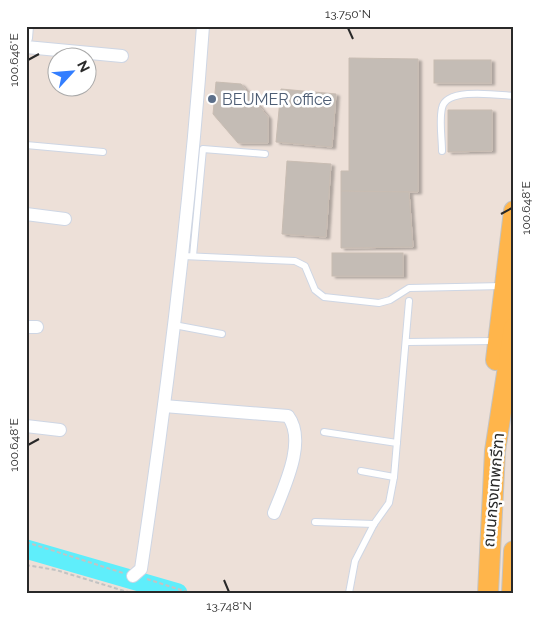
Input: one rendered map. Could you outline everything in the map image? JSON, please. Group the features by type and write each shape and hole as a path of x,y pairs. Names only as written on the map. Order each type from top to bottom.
{"main road":[{"path":"495,451 494,406 498,341 514,211"},
{"name":"ถนนกรุงเทพกรีฑา","path":"488,593 487,565 495,451 514,328"},
{"name":"ถนนกรุงเทพกรีฑา","path":"512,593 513,558"},
{"path":"475,593 479,574 487,565"}],"street":[{"path":"26,38 27,26"},
{"path":"133,576 141,570 174,325 188,256 203,26"},
{"path":"26,47 122,56"},
{"path":"26,214 65,219"},
{"path":"164,406 288,416 296,431 292,466 274,513"},
{"path":"26,426 60,430"}],"lane":[{"path":"442,151 442,107 448,98 461,94 514,96"},
{"path":"26,145 102,152"},
{"path":"265,154 203,149 188,256 294,262 305,266 315,290 324,297 379,303 390,300 410,288 504,286"},
{"path":"349,593 355,561 374,524 389,503 394,476 407,342 409,301"},
{"path":"174,325 222,334"},
{"path":"407,342 498,341"},
{"path":"324,432 397,443"},
{"path":"361,471 394,476"},
{"path":"315,522 374,524"}],"path":[{"path":"26,542 190,593"},
{"path":"26,565 56,570 131,593"}],"building":[{"path":"349,58 418,59 418,192 341,191 341,171 349,171"},
{"path":"434,60 491,60 491,83 434,83"},
{"path":"216,82 241,84 268,117 268,143 238,143 213,114"},
{"path":"281,89 336,94 332,147 276,142"},
{"path":"448,110 492,110 492,151 448,152"},
{"path":"287,161 331,164 326,237 282,234"},
{"path":"341,191 409,192 413,247 341,248"},
{"path":"332,253 403,253 403,276 332,276"}],"waterway":[{"path":"26,549 178,593"}],"place":[{"name":"BEUMER office","path":"212,99"}]}
